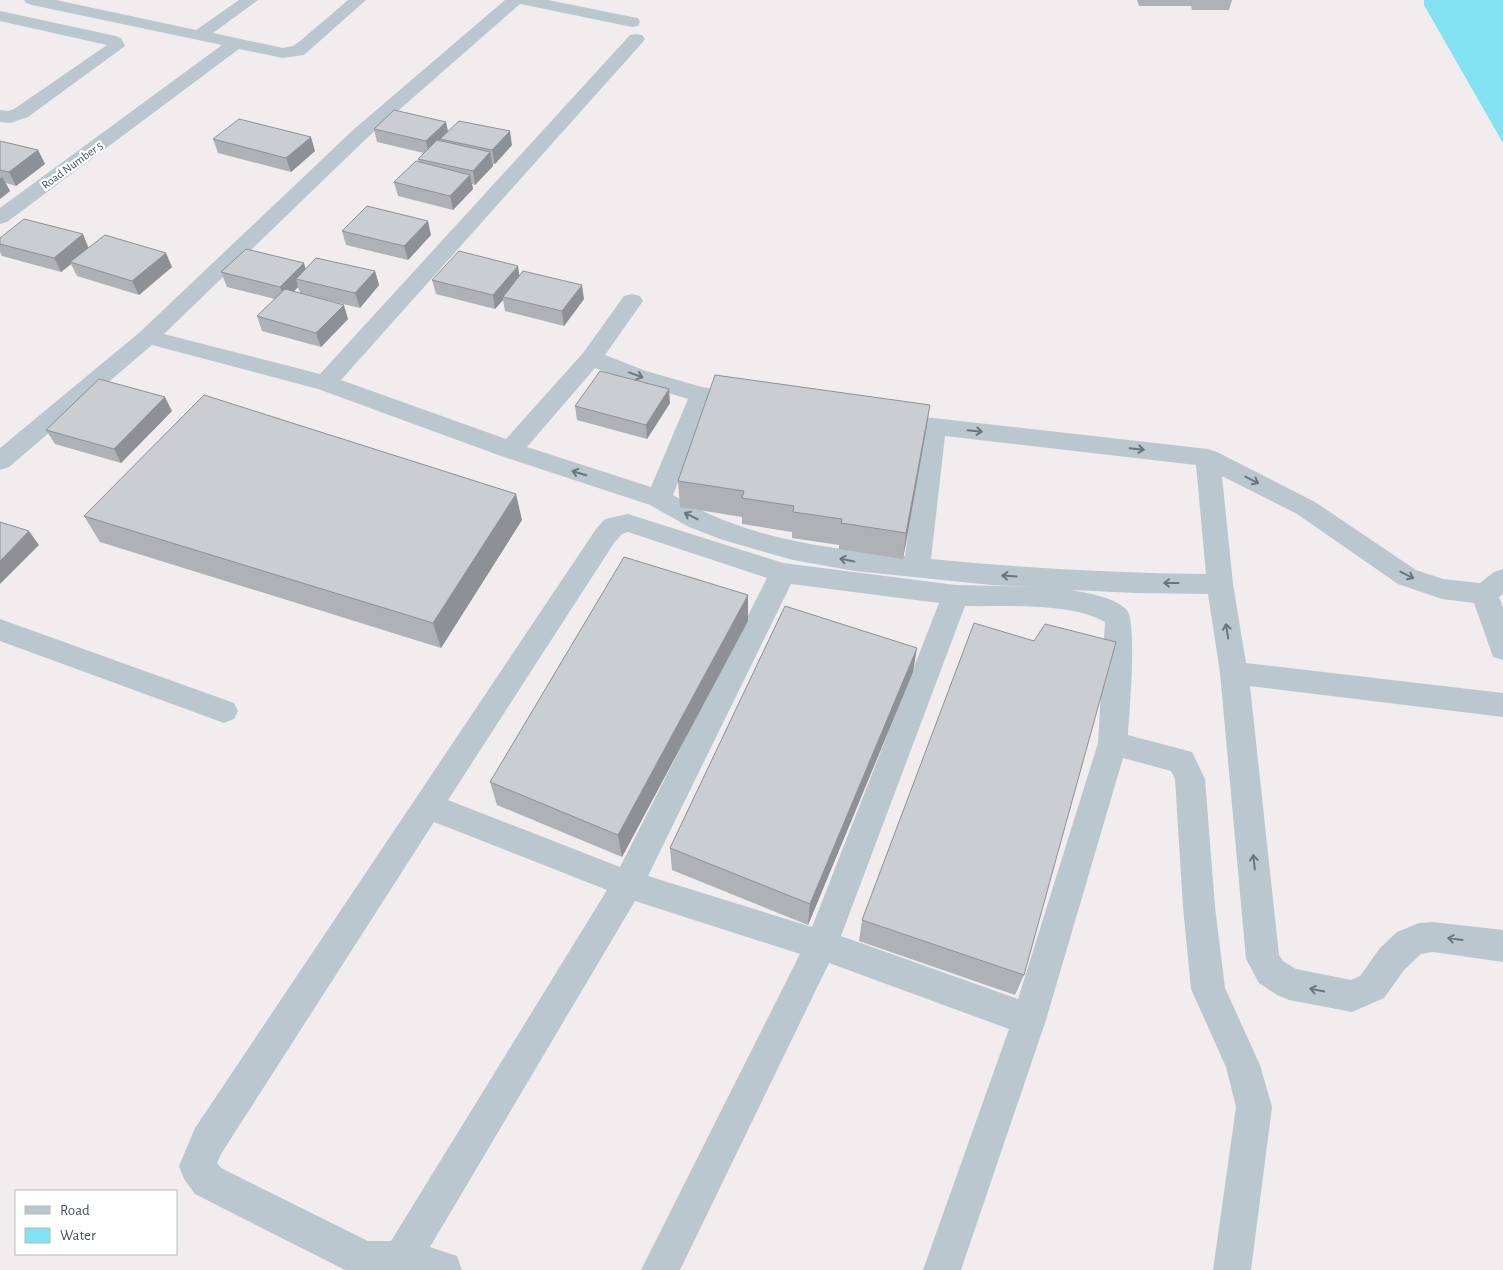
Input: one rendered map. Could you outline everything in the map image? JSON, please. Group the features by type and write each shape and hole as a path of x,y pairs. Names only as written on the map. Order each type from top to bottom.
{"street":[{"path":"32,0 284,53 298,51 358,0"},
{"path":"198,36 250,0"},
{"path":"0,461 148,337 360,134 515,0"},
{"path":"325,383 634,30 524,0"},
{"path":"103,16 119,5"},
{"path":"0,16 110,40 115,42 116,46 22,113 10,117 0,116"},
{"name":"Road Number 5","path":"0,218 235,44"},
{"path":"510,450 591,358 632,301"},
{"path":"148,337 325,383 510,450 659,499 698,520 793,550 855,561 917,568 1068,580 1220,584"},
{"path":"591,358 638,376 701,395 766,404"},
{"path":"659,499 701,395"},
{"path":"865,417 1208,458 1306,508 1365,550 1407,576 1442,589 1494,587 1503,649"},
{"path":"917,568 934,426"},
{"path":"1208,458 1220,584 1234,673 1264,959 1271,972 1289,984 1352,996 1372,987 1392,959 1409,943 1419,938 1433,937 1503,946"},
{"path":"443,1270 401,1260 366,1260 208,1181 197,1166 208,1141 605,536 614,526 628,523 783,573 956,595 1068,599 1101,607 1118,617 1119,639 1114,743 1029,1020 942,1270"},
{"path":"401,1260 628,884 783,573"},
{"path":"660,1270 821,945 956,595"},
{"path":"0,630 224,711"},
{"path":"1234,673 1503,705"},
{"path":"1114,743 1182,761 1190,779 1199,907 1208,989 1243,1065 1254,1107 1232,1270"},
{"path":"428,806 628,884 821,945 1029,1020"}],"water":[{"path":"1424,0 1503,0 1503,143 1424,5"}],"building":[{"path":"394,110 446,122 426,141 374,129"},
{"path":"239,119 311,137 286,158 213,139"},
{"path":"459,121 510,131 492,150 440,139"},
{"path":"437,140 490,152 473,171 418,159"},
{"path":"0,141 38,150 9,172 0,170"},
{"path":"416,161 470,175 450,196 394,182"},
{"path":"367,206 428,221 404,246 342,231"},
{"path":"24,219 83,234 54,258 0,244 0,238"},
{"path":"105,235 166,253 132,281 70,262"},
{"path":"246,249 304,263 280,287 221,272"},
{"path":"459,251 518,266 493,295 432,280"},
{"path":"316,258 375,271 355,293 296,279"},
{"path":"523,271 582,285 562,311 503,297"},
{"path":"285,289 344,305 316,333 257,316"},
{"path":"600,371 669,389 646,425 575,406"},
{"path":"715,375 930,405 906,533 841,523 842,519 793,512 794,506 742,498 744,491 678,481"},
{"path":"99,379 165,397 114,449 46,430"},
{"path":"204,395 516,494 433,623 84,516"},
{"path":"0,522 29,531 0,561"},
{"path":"624,557 748,595 618,835 490,782"},
{"path":"785,606 917,648 810,904 670,848"},
{"path":"974,623 1034,641 1045,624 1116,642 1024,975 862,920"}]}
